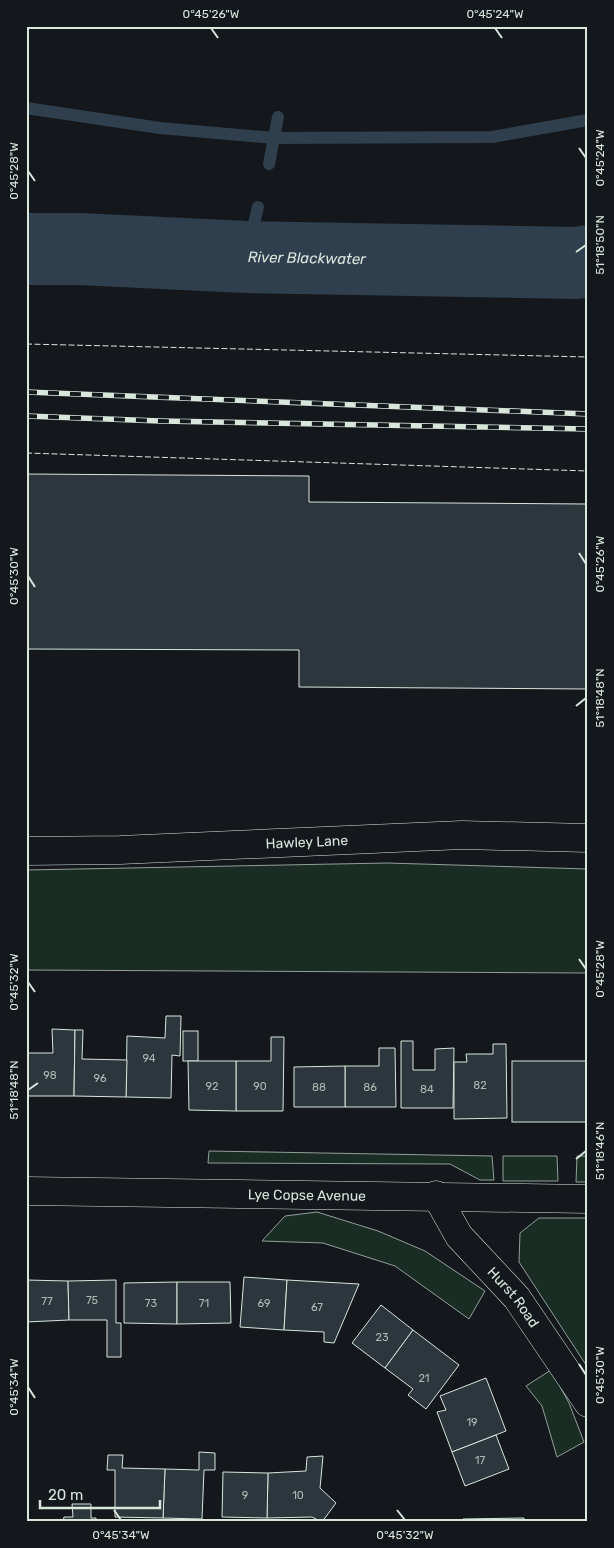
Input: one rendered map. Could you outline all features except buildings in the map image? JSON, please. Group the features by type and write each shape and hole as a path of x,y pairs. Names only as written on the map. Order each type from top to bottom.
{"street":[{"name":"Hawley Lane","path":"26,852 120,850 462,835 588,838"},
{"name":"Lye Copse Avenue","path":"26,1191 436,1195 588,1199"},
{"name":"Hurst Road","path":"436,1195 459,1236 517,1298 588,1403"}],"green space":[{"path":"387,863 588,869 588,973 26,970 26,870"},
{"path":"209,1151 492,1156 494,1180 480,1180 450,1164 208,1163"},
{"path":"503,1156 557,1156 558,1181 503,1181"},
{"path":"577,1156 588,1156 588,1182 576,1182"},
{"path":"317,1212 378,1231 425,1251 485,1291 469,1319 395,1266 323,1243 262,1241 285,1216"},
{"path":"539,1218 588,1218 588,1368 519,1262 520,1233"},
{"path":"551,1370 569,1403 584,1442 557,1457 542,1406 526,1386"}],"waterway":[{"path":"26,108 160,128 274,138 492,137 588,120"},
{"path":"269,164 278,117"},
{"path":"246,257 258,207"},
{"name":"River Blackwater","path":"26,249 80,249 246,257 576,263 588,261"}],"railway":[{"path":"26,392 588,414"},
{"path":"26,416 160,421 588,429"}],"fence":[{"path":"26,344 588,357"},
{"path":"26,453 588,471"}]}
